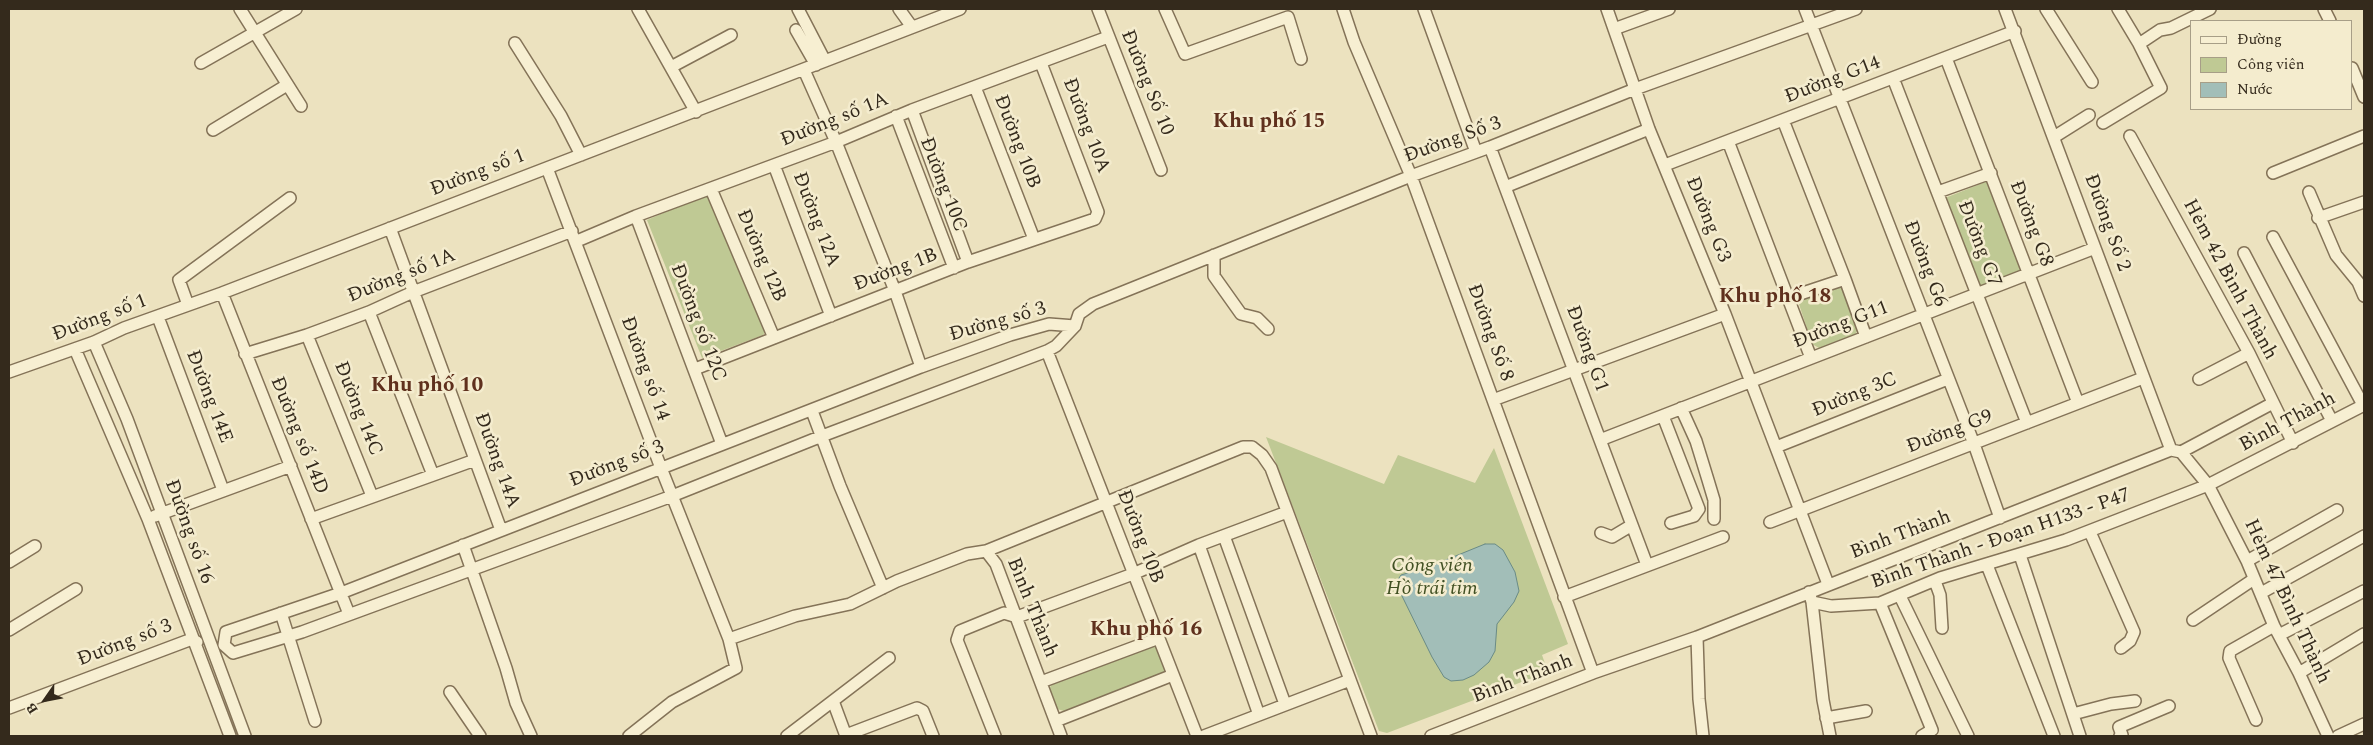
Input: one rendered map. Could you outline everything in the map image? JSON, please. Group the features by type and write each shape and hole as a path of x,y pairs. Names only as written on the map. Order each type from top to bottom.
{"street":[{"path":"240,9 301,106"},
{"path":"202,63 296,9"},
{"path":"638,9 696,112"},
{"path":"798,9 821,63"},
{"path":"898,9 912,27"},
{"name":"Đường số 1","path":"9,372 94,342 124,328 188,306 960,9"},
{"name":"Đường Số 10","path":"1098,9 1161,170"},
{"path":"1165,9 1185,54 1288,17 1301,59"},
{"name":"Đường Số 8","path":"1343,9 1354,42 1411,176 1593,673"},
{"path":"1424,9 1476,152"},
{"path":"1428,22 1436,9"},
{"name":"Đường G3","path":"1607,9 1649,129 1725,314 1828,584"},
{"path":"1614,30 1669,9"},
{"name":"Đường G6","path":"1805,9 1974,444 2000,518"},
{"name":"Đường Số 3","path":"1075,326 1079,314 1093,304 1411,176 1635,90 1856,9"},
{"path":"2046,9 2092,82"},
{"path":"2103,123 2161,88 2139,44 2118,9"},
{"path":"2139,44 2160,30 2171,28 2210,9"},
{"name":"Đường Số 2","path":"2008,10 2143,378 2176,451"},
{"path":"796,30 821,63"},
{"name":"Đường G14","path":"1665,165 2015,31"},
{"path":"671,67 731,34"},
{"name":"Đường số 1A","path":"245,354 307,335 369,312 413,292 711,189 836,142 896,116 1108,37"},
{"path":"515,43 561,116 582,155"},
{"name":"Đường G8","path":"1946,58 2078,403"},
{"name":"Đường 10A","path":"1041,63 1094,202"},
{"path":"804,70 836,142 895,291 921,367"},
{"path":"2353,70 2364,97"},
{"name":"Đường G7","path":"1893,78 2027,423"},
{"path":"213,130 287,85"},
{"name":"Đường 10B","path":"975,87 1034,239"},
{"path":"912,110 968,262"},
{"name":"Đường 10C","path":"896,116 954,268"},
{"path":"2054,137 2089,116"},
{"path":"1783,120 1866,337"},
{"path":"1505,187 1649,129"},
{"name":"Hẻm 42 Bình Thành","path":"2130,136 2249,353 2294,442"},
{"path":"2272,173 2364,136"},
{"path":"1728,141 1811,358"},
{"name":"Đường G1","path":"1490,147 1647,564"},
{"name":"Đường 12A","path":"774,165 831,316"},
{"name":"Đường số 14","path":"547,168 661,468 730,639 736,668 672,702 628,736"},
{"path":"1938,192 1991,173"},
{"name":"Đường 12B","path":"711,189 774,338"},
{"path":"2309,192 2318,218 2336,256 2358,282 2364,296"},
{"path":"188,306 180,280 290,198"},
{"name":"Đường 1B","path":"695,369 968,262 1095,219 1098,212 1094,202"},
{"path":"2318,218 2364,202"},
{"name":"Đường số 12C","path":"636,216 722,444"},
{"name":"Đường 14A","path":"390,228 501,530"},
{"path":"2273,237 2364,405"},
{"name":"Đường G11","path":"1600,440 2095,248"},
{"path":"2244,253 2332,421"},
{"path":"1214,255 1214,276 1241,314 1257,318 1268,329"},
{"path":"1788,298 1845,279"},
{"name":"Đường số 14D","path":"222,293 349,614"},
{"path":"369,312 433,475"},
{"path":"1493,400 1725,314"},
{"name":"Đường 14E","path":"158,317 223,490"},
{"name":"Đường số 3","path":"224,645 226,632 340,593 921,367 1049,324 1075,326"},
{"name":"Đường số 3","path":"224,645 233,653 289,636 672,496 822,436 1048,351 1056,346 1075,326"},
{"name":"Đường 14C","path":"307,335 372,496"},
{"name":"Đường số 16","path":"94,342 127,419 245,736"},
{"name":"Đường số 16","path":"75,349 148,519 230,736"},
{"name":"Đường 10B","path":"1048,351 1197,736"},
{"path":"2199,379 2249,353"},
{"name":"Đường G9","path":"1770,522 2143,378"},
{"name":"Đường 3C","path":"1776,448 1948,379"},
{"name":"Bình Thành","path":"1431,736 1593,673 1811,597 1828,584 2176,451 2274,403"},
{"name":"Bình Thành","path":"2208,485 2364,405"},
{"path":"1681,408 1696,442 1714,500 1714,519"},
{"path":"812,411 844,495 884,588"},
{"path":"1663,416 1699,509 1694,516 1671,523"},
{"path":"986,551 1243,447 1252,448 1262,455 1271,468 1371,736"},
{"path":"2176,451 2208,485"},
{"path":"311,519 475,460"},
{"path":"148,519 291,466"},
{"name":"Bình Thành - Đoạn H133 - P47","path":"1811,597 1831,606 1880,603 1935,581 2090,532 2208,485"},
{"name":"Hẻm 47 Bình Thành","path":"2208,485 2247,561 2276,630 2299,673 2328,736"},
{"path":"2247,561 2337,510"},
{"path":"995,736 957,640 960,632 1004,613 1017,617 1133,574 1199,545 1287,512"},
{"path":"1601,533 1612,537 1632,525"},
{"path":"2090,532 2134,632 2130,641 2121,648"},
{"path":"1224,536 1285,704"},
{"path":"2261,593 2364,536"},
{"path":"1564,597 1647,564 1723,537"},
{"path":"463,545 473,568 516,703 532,736"},
{"path":"1199,545 1258,715"},
{"path":"9,562 35,546"},
{"name":"Bình Thành","path":"730,639 796,616 850,604 967,554 986,551 996,564 1061,736"},
{"path":"2020,555 2080,736"},
{"path":"1987,565 2054,736"},
{"path":"2193,620 2254,579"},
{"path":"1935,581 1940,595 1942,628"},
{"path":"174,589 187,584"},
{"path":"9,630 76,589"},
{"path":"2256,720 2229,658 2230,651 2364,592"},
{"path":"1900,596 1968,736"},
{"path":"1811,597 1823,700 1830,736"},
{"path":"1880,603 1932,730 1922,736"},
{"path":"281,613 315,721"},
{"path":"2299,673 2364,634"},
{"path":"1697,637 1699,699 1703,736"},
{"path":"1041,682 1158,638"},
{"name":"Đường số 3","path":"9,708 192,639 212,650 224,645"},
{"path":"787,736 889,658"},
{"path":"1056,721 1173,676"},
{"path":"209,684 222,678"},
{"path":"1204,736 1350,680"},
{"path":"450,692 480,736"},
{"path":"833,701 846,736 917,708 923,712 933,736"},
{"path":"2073,714 2111,704 2135,702"},
{"path":"2122,736 2119,727 2169,706"},
{"path":"1826,718 1866,711"},
{"path":"2338,736 2364,724"}],"green space":[{"path":"1988,181 2022,270 1980,287 1945,198"},
{"path":"707,194 766,330 763,335 702,358 647,220"},
{"path":"1838,286 1843,287 1858,328 1855,336 1821,349 1812,344 1799,304 1801,298"},
{"name":"Công viên Hồ trái tim","path":"1266,437 1384,484 1398,455 1475,483 1494,448 1568,644 1542,655 1548,672 1387,733 1379,731"},
{"path":"1152,645 1157,646 1167,669 1163,674 1064,711 1057,709 1049,689 1053,682"}],"water":[{"path":"1485,544 1495,544 1503,550 1515,572 1519,591 1514,602 1497,624 1495,651 1489,662 1474,675 1463,680 1451,681 1444,677 1432,657 1401,594 1397,581 1401,575 1431,566"}],"district":[{"name":"Khu phố 15","path":"1269,123"},
{"name":"Khu phố 18","path":"1775,298"},
{"name":"Khu phố 10","path":"427,387"},
{"name":"Khu phố 16","path":"1146,631"}]}
